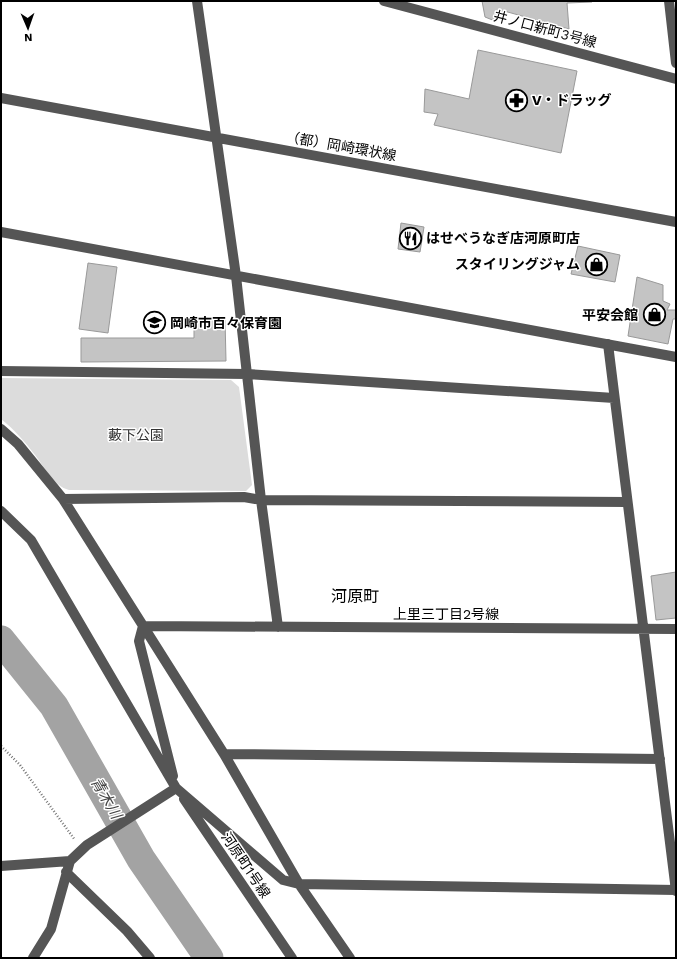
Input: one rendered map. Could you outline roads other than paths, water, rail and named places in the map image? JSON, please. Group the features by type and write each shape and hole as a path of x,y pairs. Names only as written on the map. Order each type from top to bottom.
{"street":[{"path":"197,1 215,137 236,276 261,500 278,627"},
{"name":"井ノ口新町3号線","path":"384,1 676,79"},
{"path":"669,1 676,63"},
{"name":"（都）岡崎環状線","path":"1,98 676,222"},
{"path":"1,232 676,357"},
{"path":"143,626 139,641 176,788 283,880 300,884 676,890 608,344"},
{"path":"1,371 247,374 614,398"},
{"path":"1,429 18,444 63,499 224,754 300,884 350,958"},
{"path":"63,499 244,497 261,500 627,502"},
{"name":"河原町1号線","path":"1,511 30,540 176,788 292,958"},
{"name":"上里三丁目2号線","path":"143,626 676,629"},
{"path":"224,754 660,759"},
{"path":"33,958 51,929 70,861 84,847 176,788"},
{"path":"1,866 70,861"},
{"path":"66,872 127,931 150,958"}],"waterway":[{"name":"青木川","path":"1,640 54,706 141,859 209,958"}],"place":[{"name":"V・ドラッグ","path":"517,100"},
{"name":"はせべうなぎ店河原町店","path":"411,238"},
{"name":"スタイリングジャム","path":"596,264"},
{"name":"平安会館","path":"654,315"},
{"name":"岡崎市百々保育園","path":"154,323"}],"district":[{"name":"河原町","path":"355,596"}],"park label":[{"name":"藪下公園","path":"136,435"}]}
